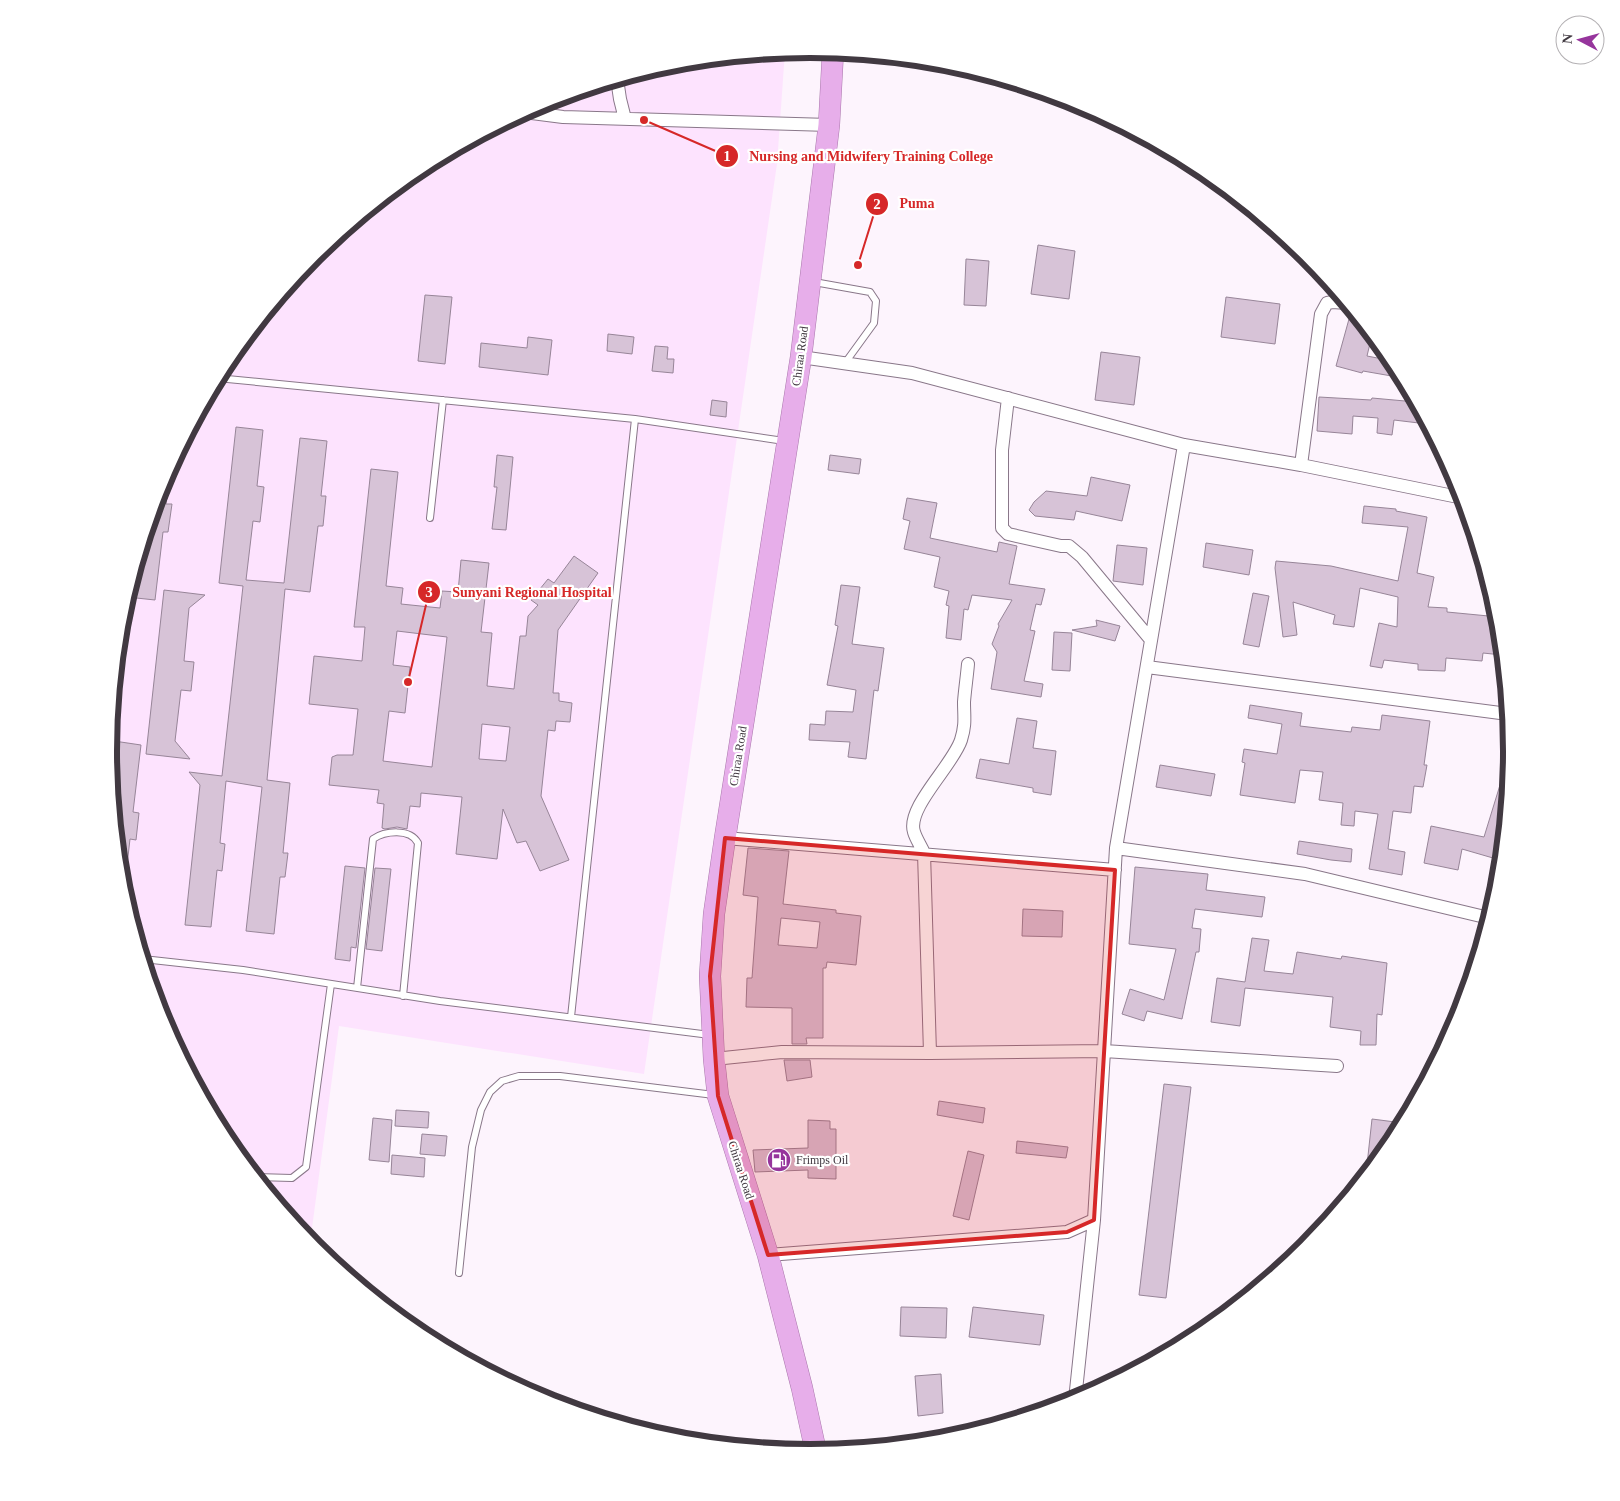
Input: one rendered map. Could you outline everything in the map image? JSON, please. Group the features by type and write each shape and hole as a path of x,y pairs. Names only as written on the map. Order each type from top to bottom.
{"highway":[{"name":"Chiraa Road","path":"814,1444 768,1255 718,1096 714,1060 710,976 714,914 725,838 801,357 829,125 833,59"}],"street":[{"path":"618,85 625,119"},
{"path":"537,114 563,117 829,125"},
{"path":"1301,466 1321,314 1327,303 1338,302"},
{"path":"801,357 912,372 1184,445 1454,496"},
{"path":"1008,398 1002,450 1002,528 1008,534 1061,546 1069,546 1082,558 1151,640"},
{"path":"1075,1391 1094,1220 1116,848 1184,445"},
{"path":"930,1053 924,853 913,831 914,816 920,802 956,752 962,738 966,720 964,703 968,664"},
{"path":"1147,667 1502,713"},
{"path":"725,838 1115,870"},
{"path":"1116,848 1305,874 1482,916"},
{"path":"714,1060 782,1052 1104,1051 1337,1066"},
{"path":"768,1255 1067,1232 1094,1220"}],"lane":[{"path":"810,282 870,292 876,302 874,323 845,363"},
{"path":"225,379 635,419 787,441"},
{"path":"430,518 443,400"},
{"path":"571,1017 635,419"},
{"path":"357,988 373,838 386,833 400,833 418,841 403,996"},
{"path":"150,960 242,970 403,996 713,1036"},
{"path":"264,1177 292,1178 306,1167 331,984"},
{"path":"459,1273 472,1147 481,1110 490,1092 502,1081 519,1076 560,1076 718,1096"}],"highlighted area":[{"path":"725,838 1115,870 1094,1220 1067,1232 768,1255 718,1096 710,976"}],"shaded area":[{"path":"784,59 777,164 644,1074 339,1026 312,1232 260,1172 234,1136 188,1057 154,973 130,886 118,796 118,705 123,660 130,615 141,571 154,528 188,444 234,365 289,294 320,260 353,229 425,174 463,150 503,129 587,94 675,71 720,63"}],"building":[{"path":"1038,245 1075,251 1069,299 1031,294"},
{"path":"966,259 989,261 986,306 964,305"},
{"path":"425,295 452,297 445,364 418,361"},
{"path":"1226,297 1280,304 1275,344 1221,337"},
{"path":"1349,319 1352,320 1370,343 1367,356 1382,359 1393,376 1363,371 1362,373 1336,366"},
{"path":"608,334 634,337 632,354 607,351"},
{"path":"528,337 552,340 548,375 479,367 481,343 527,348"},
{"path":"655,346 668,347 667,359 674,359 673,373 652,371"},
{"path":"1101,352 1140,357 1134,405 1095,400"},
{"path":"1319,397 1371,400 1372,398 1408,401 1421,423 1394,420 1392,435 1377,433 1378,418 1353,416 1352,434 1317,431"},
{"path":"712,400 727,402 726,417 710,415"},
{"path":"236,427 263,430 257,486 264,487 260,522 253,521 246,580 284,583 300,438 327,441 321,496 326,496 323,526 318,526 310,592 285,589 267,780 290,783 283,853 288,853 285,877 280,877 274,934 246,931 262,787 226,781 220,843 225,844 222,871 217,870 211,927 185,925 200,785 189,772 222,776 243,586 219,583"},
{"path":"497,455 513,457 506,530 492,529 497,487 494,487"},
{"path":"830,455 861,459 859,474 828,470"},
{"path":"371,469 398,472 386,586 403,588 401,604 440,608 442,591 458,592 461,560 489,563 481,632 492,633 487,686 514,689 520,636 526,636 528,616 538,605 531,600 548,579 554,583 574,556 598,573 558,630 553,693 559,693 559,701 572,703 570,722 556,721 555,731 548,730 541,796 569,860 540,871 526,841 517,843 503,809 497,859 456,854 462,797 421,793 420,807 410,806 407,829 397,827 385,829 382,828 384,804 377,803 379,790 329,785 332,757 337,755 353,755 358,709 309,704 314,656 362,661 365,627 354,627","holes":["397,631 447,637 432,767 383,761 389,711 405,713 410,667 393,665","482,724 510,727 506,761 479,759"]},
{"path":"1091,477 1130,485 1122,521 1076,511 1074,520 1035,516 1029,510 1034,502 1046,491 1087,496"},
{"path":"168,492 166,504 172,504 168,532 163,532 155,600 134,598 154,528"},
{"path":"907,498 937,503 930,538 997,552 999,542 1017,546 1009,584 1045,589 1041,605 1036,604 1030,630 1035,631 1024,681 1043,684 1041,697 991,689 997,652 992,644 999,626 998,624 1012,600 972,595 968,610 964,609 961,640 946,638 949,606 946,605 949,591 934,587 940,557 904,549 910,521 903,519"},
{"path":"1364,506 1396,509 1396,511 1427,517 1417,573 1434,577 1428,607 1447,608 1447,612 1490,616 1496,654 1483,653 1482,661 1446,658 1445,671 1418,670 1418,664 1384,660 1382,668 1370,666 1379,623 1397,627 1398,597 1360,588 1354,627 1333,624 1335,615 1293,602 1297,635 1283,637 1275,568 1276,561 1331,566 1398,581 1408,527 1362,523"},
{"path":"1206,543 1253,550 1249,575 1203,567"},
{"path":"1117,545 1147,548 1143,585 1113,581"},
{"path":"841,585 860,587 852,644 884,648 878,691 874,690 866,759 848,757 850,742 809,740 810,724 825,725 826,711 853,712 856,690 827,685 838,626 835,625"},
{"path":"164,590 205,595 189,608 184,661 194,662 191,691 181,690 175,741 190,759 146,754"},
{"path":"1253,593 1269,596 1259,647 1243,644"},
{"path":"1096,620 1120,626 1115,641 1072,630 1097,626"},
{"path":"1054,632 1072,633 1070,671 1052,670"},
{"path":"1250,705 1302,713 1300,726 1351,732 1352,727 1380,730 1382,715 1430,721 1424,765 1427,765 1423,787 1414,786 1411,813 1393,811 1388,849 1405,852 1402,875 1369,869 1378,814 1355,811 1354,826 1341,825 1343,803 1319,800 1323,772 1300,770 1295,803 1240,795 1245,763 1242,762 1244,749 1277,754 1282,724 1248,718"},
{"path":"1017,718 1037,721 1033,748 1056,751 1051,795 1033,792 1033,788 976,778 980,759 1009,764"},
{"path":"117,741 141,745 133,812 139,813 136,840 130,839 127,866 118,796"},
{"path":"1160,765 1215,774 1211,796 1156,787"},
{"path":"1502,777 1497,841 1493,858 1462,849 1458,870 1424,863 1431,826 1484,837"},
{"path":"1299,841 1352,849 1351,862 1297,854"},
{"path":"748,848 789,851 783,904 836,910 836,913 861,916 856,965 827,962 826,968 823,968 823,1038 806,1038 807,1044 792,1044 792,1008 746,1007 747,978 752,978 758,897 743,895","holes":["781,918 820,922 817,948 778,945"]},
{"path":"345,866 365,868 356,948 351,947 350,961 335,959"},
{"path":"1135,867 1208,874 1206,890 1265,897 1262,917 1195,909 1192,928 1201,929 1199,952 1196,952 1182,1019 1147,1011 1144,1021 1122,1014 1130,989 1164,1000 1176,949 1129,944"},
{"path":"375,868 391,869 382,951 366,949"},
{"path":"1023,909 1063,911 1062,937 1022,936"},
{"path":"1252,938 1269,940 1264,971 1293,974 1297,952 1341,959 1342,956 1387,963 1382,1015 1377,1014 1376,1045 1360,1045 1361,1031 1330,1027 1333,997 1245,988 1240,1026 1211,1022 1217,978 1245,982"},
{"path":"784,1060 810,1060 812,1077 787,1081"},
{"path":"1164,1084 1191,1087 1166,1298 1139,1295"},
{"path":"939,1101 985,1108 983,1123 937,1115"},
{"path":"396,1110 429,1112 428,1128 395,1126"},
{"path":"373,1118 392,1120 389,1162 369,1160"},
{"path":"1372,1119 1395,1122 1386,1136 1367,1162"},
{"path":"808,1120 830,1121 830,1129 836,1129 836,1179 808,1178 808,1170 755,1172 753,1150 808,1148"},
{"path":"422,1134 447,1136 445,1156 420,1154"},
{"path":"1017,1141 1068,1147 1066,1158 1016,1153"},
{"path":"968,1151 984,1155 969,1220 953,1216"},
{"path":"392,1155 425,1158 424,1177 391,1174"},
{"path":"901,1307 947,1308 946,1338 900,1336"},
{"path":"973,1307 1044,1315 1040,1345 969,1337"},
{"path":"941,1374 943,1413 918,1416 915,1376"}],"place":[{"name":"Nursing and Midwifery Training College","path":"644,120"},
{"name":"Puma","path":"858,265"},
{"name":"Sunyani Regional Hospital","path":"408,682"},
{"name":"Frimps Oil","path":"779,1160"}]}
